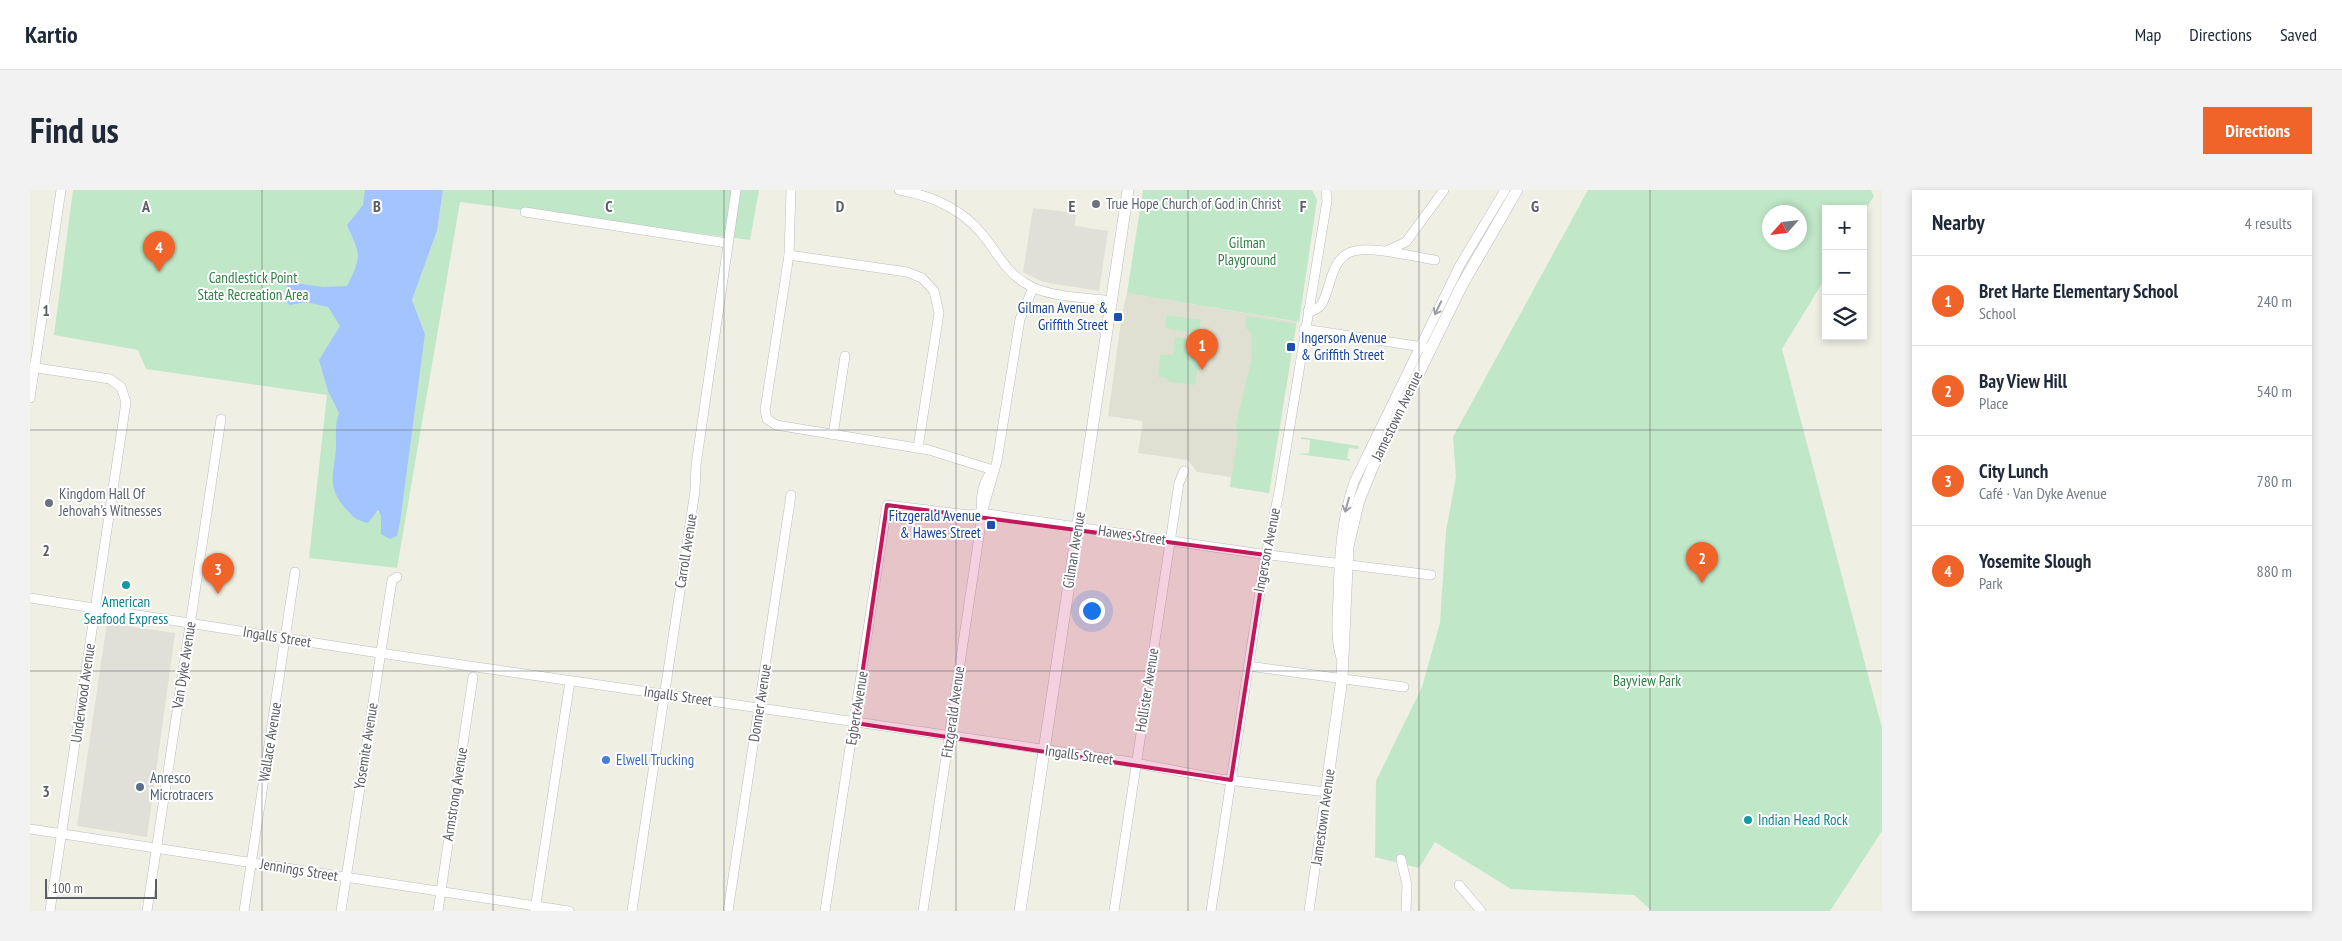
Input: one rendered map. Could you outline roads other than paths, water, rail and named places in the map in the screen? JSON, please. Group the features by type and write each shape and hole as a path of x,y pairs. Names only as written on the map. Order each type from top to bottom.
{"street":[{"path":"30,398 32,367 62,190"},
{"name":"Carroll Avenue","path":"632,911 695,491 696,465 736,190"},
{"path":"791,190 789,254 766,415 770,422 776,425 918,448 993,470"},
{"path":"899,190 937,200 961,214 982,233 1011,273 1033,288 1111,301"},
{"name":"Gilman Avenue","path":"1020,911 1128,190"},
{"name":"Ingerson Avenue","path":"1211,911 1266,555 1279,492 1304,329 1327,200 1326,190"},
{"path":"1378,252 1394,249 1406,242 1444,190"},
{"name":"Jamestown Avenue","path":"1309,911 1342,680 1343,564 1352,529 1364,487 1424,348 1505,190"},
{"name":"Jamestown Avenue","path":"1464,268 1517,190"},
{"path":"525,212 727,243"},
{"path":"1308,310 1316,310 1324,302 1332,270 1342,258 1355,251 1378,252 1435,260"},
{"path":"789,254 907,272 922,278 934,290 939,313 918,448"},
{"name":"Fitzgerald Avenue","path":"923,911 982,513 988,498 993,470 997,461 1020,319 1033,288"},
{"path":"1304,329 1424,348"},
{"path":"833,435 845,356"},
{"name":"Underwood Avenue","path":"32,367 110,379 121,388 126,402 50,911"},
{"name":"Van Dyke Avenue","path":"147,911 222,419"},
{"name":"Hollister Avenue","path":"1114,911 1179,483 1184,471"},
{"name":"Donner Avenue","path":"728,911 791,495"},
{"name":"Hawes Street","path":"887,504 969,514 982,513 1266,555 1431,575"},
{"name":"Egbert Avenue","path":"826,911 887,504"},
{"name":"Wallace Avenue","path":"244,911 295,572"},
{"name":"Yosemite Avenue","path":"341,911 380,652 394,578"},
{"name":"Ingalls Street","path":"30,598 95,610 950,737 1044,749 1231,780 1326,792"},
{"path":"1248,666 1404,688"},
{"name":"Armstrong Avenue","path":"438,911 474,677"},
{"path":"535,908 570,681"},
{"name":"Jennings Street","path":"30,829 156,847 535,908 569,911"},
{"path":"1402,859 1407,885 1406,911"},
{"path":"1459,885 1481,911"}],"water":[{"path":"365,190 443,190 437,231 412,300 425,334 400,522 397,536 390,539 381,534 381,516 378,510 368,523 358,520 339,500 333,485 336,428 339,413 328,391 319,360 340,326 328,307 306,302 290,305 283,299 288,282 323,287 347,286 358,256 355,243 347,225 363,205"}],"place":[{"name":"True Hope Church of God in Christ","path":"1096,204"},
{"name":"Yosemite Slough","path":"159,272"},
{"name":"Gilman Avenue & Griffith Street","path":"1118,317"},
{"name":"Ingerson Avenue & Griffith Street","path":"1291,347"},
{"name":"Bret Harte Elementary School","path":"1202,370"},
{"name":"Kingdom Hall Of Jehovah's Witnesses","path":"49,503"},
{"name":"Fitzgerald Avenue & Hawes Street","path":"991,525"},
{"name":"Bay View Hill","path":"1702,583"},
{"name":"American Seafood Express","path":"126,585"},
{"name":"City Lunch","path":"218,594"},
{"name":"Elwell Trucking","path":"606,760"},
{"name":"Anresco Microtracers","path":"140,787"},
{"name":"Indian Head Rock","path":"1748,820"}],"park label":[{"name":"Gilman Playground","path":"1247,252"},
{"name":"Candlestick Point State Recreation Area","path":"253,286"},
{"name":"Bayview Park","path":"1647,681"}]}
